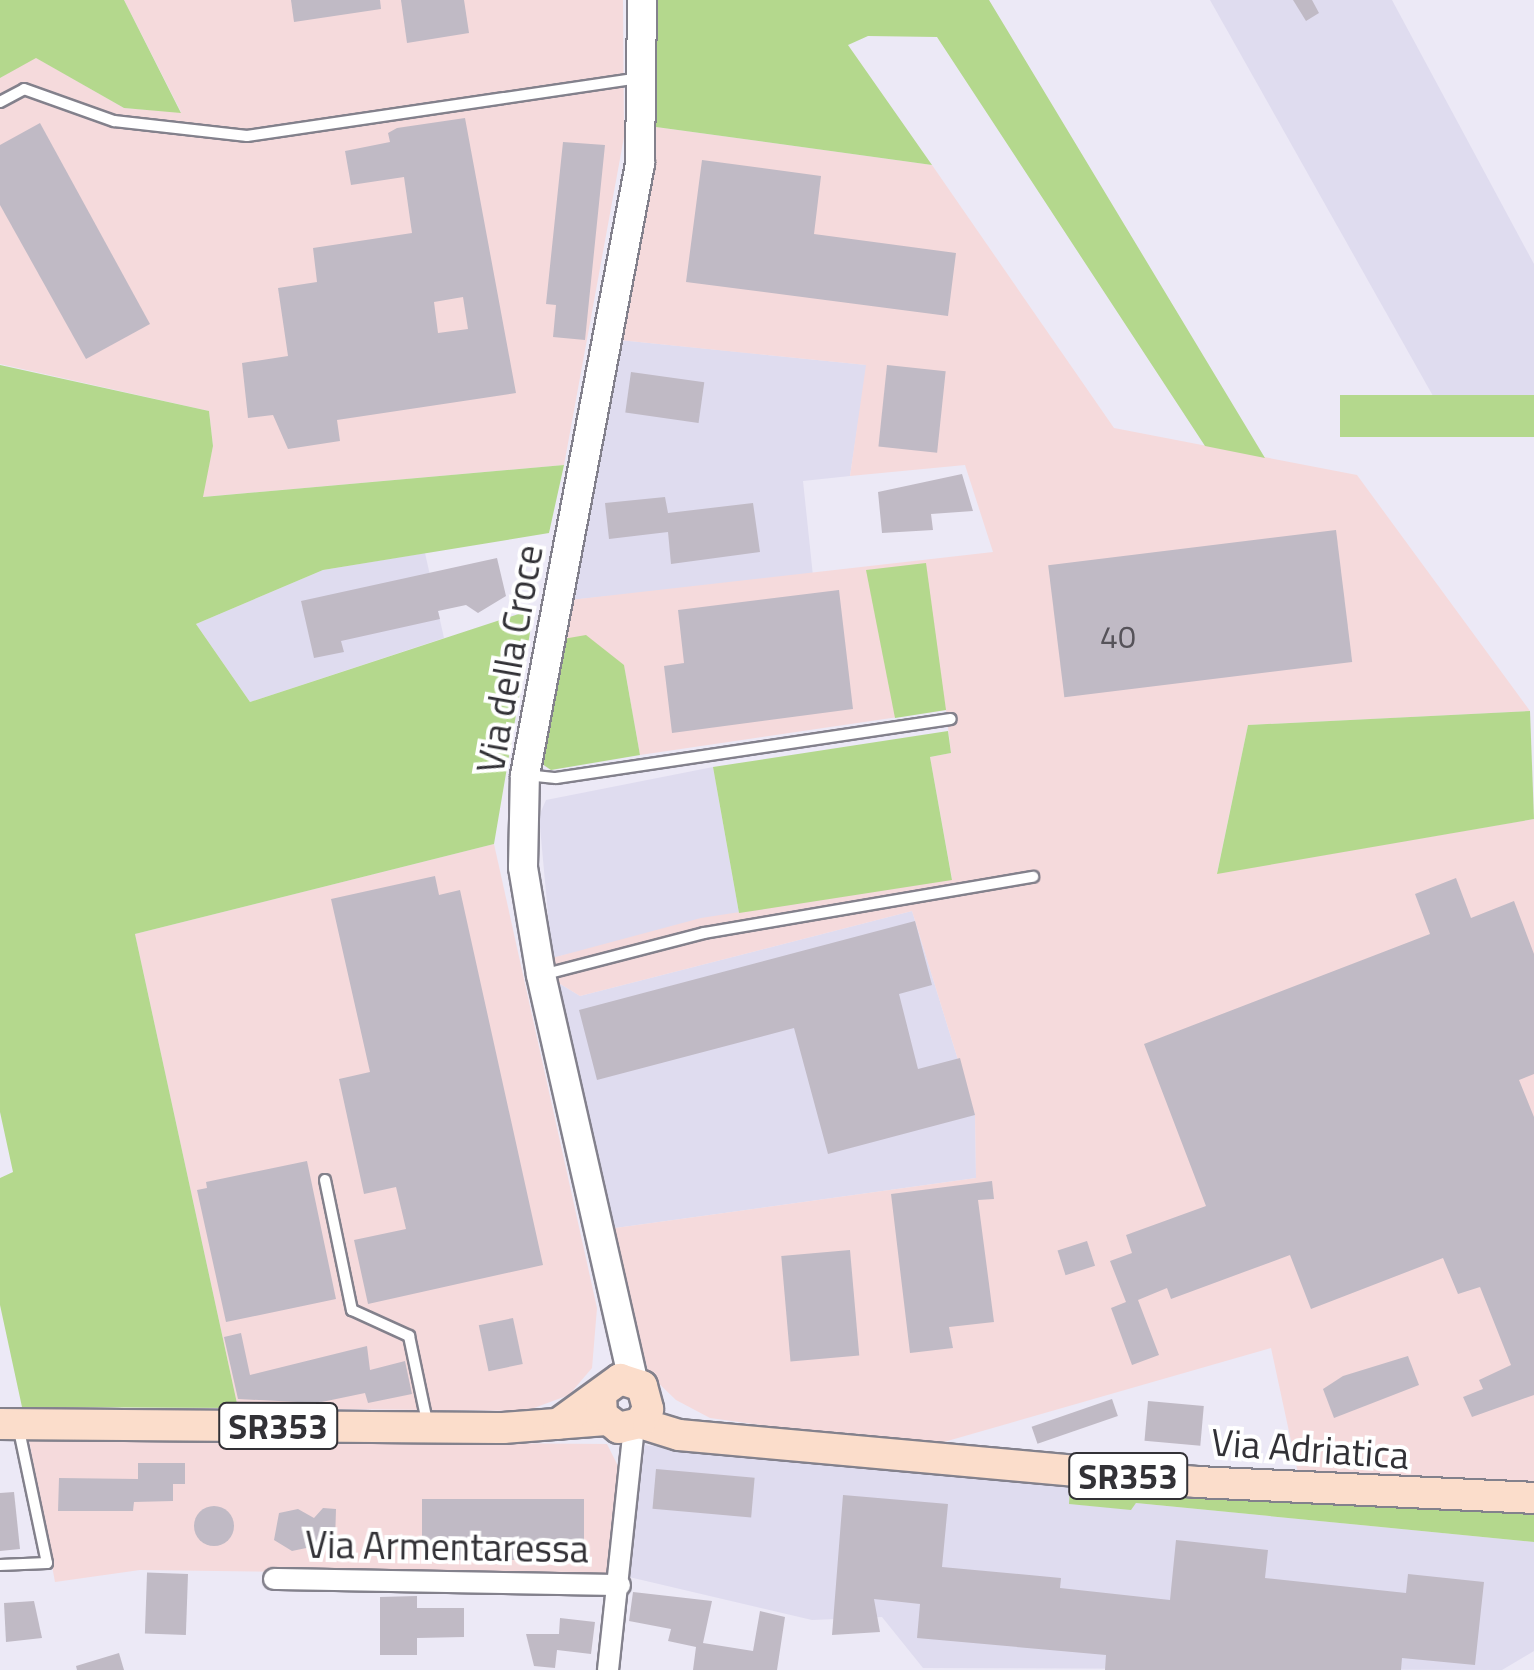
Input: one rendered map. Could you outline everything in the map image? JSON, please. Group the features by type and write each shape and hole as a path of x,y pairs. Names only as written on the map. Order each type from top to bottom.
{"main road":[{"name":"Via della Croce","path":"623,1402 619,1328 541,976 523,867 524,775 640,164 645,77 642,0"},
{"name":"Via Adriatica","path":"9,1424 555,1425 623,1402 724,1439 1197,1482 1534,1498"}],"street":[{"name":"Via della Croce","path":"608,1670 620,1585 623,1402"},
{"name":"Via Armentaressa","path":"274,1579 620,1585"}],"lane":[{"path":"0,102 24,89 114,121 247,136 645,77"},
{"path":"524,775 556,778 951,719"},
{"path":"541,976 704,933 1033,876"},
{"path":"325,1180 352,1310 409,1336 428,1426"},
{"path":"0,1565 47,1563 9,1424"}],"shaded area":[{"path":"124,0 623,0 624,137 564,465 202,497 213,446 209,411 0,364 0,78 35,57 124,108 181,112"},
{"path":"1210,0 1392,0 1534,264 1534,395 1455,435"},
{"path":"656,127 932,165 1114,428 1357,475 1530,711 1248,725 1217,873 1534,819 1534,1481 1299,1478 1271,1348 923,1448 710,1418 676,1400 649,1374 608,1229 976,1178 975,1115 912,911 580,996 557,982 552,958 701,918 952,879 930,757 951,753 946,710 640,755 624,665 563,639 570,600 993,552 965,465 850,476 866,365 619,340"},
{"path":"619,340 867,365 850,476 803,481 813,576 570,600"},
{"path":"425,553 444,638 250,702 196,624 323,570"},
{"path":"713,767 739,913 552,958 539,816 546,800"},
{"path":"494,844 597,1308 592,1368 569,1395 526,1411 238,1408 135,934"},
{"path":"912,911 975,1115 976,1178 608,1229 557,982 580,996"},
{"path":"29,1440 607,1444 618,1466 606,1576 140,1570 55,1582"},
{"path":"643,1445 1070,1487 1070,1504 1131,1509 1136,1503 1534,1542 1534,1651 1502,1670 923,1668 882,1617 812,1620 629,1577"}],"green space":[{"path":"0,0 124,0 181,113 124,108 36,58 0,78"},
{"path":"656,0 989,0 1265,458 1205,446 937,37 868,36 848,45 932,165 656,127"},
{"path":"0,365 209,411 213,446 203,497 564,465 549,533 323,570 196,624 250,702 534,609 494,844 135,934 238,1408 22,1407 0,1305 0,1178 13,1172 0,1112"},
{"path":"1340,395 1534,395 1534,437 1340,437"},
{"path":"926,563 946,710 895,718 866,570"},
{"path":"586,635 624,665 640,755 551,770 539,762 563,639"},
{"path":"1530,711 1534,819 1217,874 1248,725"},
{"path":"948,731 951,753 930,757 952,880 739,913 713,767"},
{"path":"1070,1487 1534,1512 1534,1542 1136,1503 1131,1510 1069,1504"}],"building":[{"path":"291,0 380,0 381,9 294,22"},
{"path":"401,0 464,0 469,33 407,43"},
{"path":"1293,0 1312,0 1319,13 1306,21"},
{"path":"465,118 516,393 337,420 340,441 288,449 273,415 248,418 242,363 288,356 278,288 317,282 313,248 412,233 404,177 351,185 345,151 390,142 388,133 397,128","holes":["463,297 468,329 438,333 434,302"]},
{"path":"40,123 150,324 86,359 0,205 0,145"},
{"path":"563,142 605,145 585,340 553,337 556,305 546,304"},
{"path":"702,160 821,176 814,234 956,253 948,316 686,282"},
{"path":"887,365 946,371 937,453 878,447"},
{"path":"631,372 704,382 699,423 625,413"},
{"path":"962,474 973,511 931,514 933,530 882,533 878,492"},
{"path":"665,497 668,513 753,503 760,552 671,564 668,532 609,539 605,503"},
{"path":"1336,530 1352,662 1064,697 1048,565"},
{"path":"497,558 506,596 478,613 466,605 438,611 440,619 341,641 344,652 314,658 301,601"},
{"path":"839,590 853,709 672,733 664,666 684,663 678,610"},
{"path":"435,876 439,895 460,890 543,1265 368,1304 354,1240 406,1229 396,1187 364,1194 339,1079 370,1072 331,899"},
{"path":"1456,878 1471,918 1514,901 1534,954 1534,1074 1519,1080 1534,1117 1534,1395 1472,1417 1463,1397 1483,1389 1479,1380 1511,1365 1480,1287 1458,1294 1443,1258 1311,1309 1290,1255 1171,1299 1167,1288 1138,1300 1159,1355 1132,1365 1111,1308 1126,1302 1110,1261 1132,1253 1126,1235 1206,1206 1144,1044 1430,934 1415,894"},
{"path":"915,921 932,985 899,994 918,1069 960,1058 975,1115 828,1154 794,1028 597,1080 579,1010"},
{"path":"307,1161 336,1299 226,1322 197,1190 207,1188 206,1182"},
{"path":"992,1181 994,1199 978,1200 994,1322 949,1327 953,1348 910,1353 891,1194"},
{"path":"1087,1241 1095,1266 1066,1275 1058,1251"},
{"path":"850,1250 859,1356 791,1362 781,1256"},
{"path":"513,1318 523,1364 489,1371 479,1325"},
{"path":"241,1333 250,1375 367,1346 370,1370 405,1361 412,1394 368,1403 365,1393 317,1403 238,1399 224,1337"},
{"path":"1408,1356 1419,1385 1334,1418 1323,1389 1343,1376"},
{"path":"1112,1399 1118,1416 1037,1444 1032,1427"},
{"path":"1148,1401 1204,1406 1200,1446 1145,1441"},
{"path":"138,1463 185,1463 185,1484 173,1484 173,1501 134,1502 133,1511 58,1511 59,1478 138,1479"},
{"path":"656,1469 755,1478 751,1517 653,1509"},
{"path":"14,1492 20,1549 0,1551 0,1493"},
{"path":"843,1495 948,1504 942,1567 1061,1578 1060,1588 1170,1600 1176,1540 1268,1550 1265,1578 1406,1593 1408,1574 1484,1582 1475,1665 1402,1658 1401,1670 1105,1670 1106,1655 917,1638 920,1604 874,1599 880,1632 832,1635"},
{"path":"422,1499 584,1499 584,1560 422,1560"},
{"path":"214,1506 228,1512 234,1526 228,1540 214,1546 200,1540 194,1526 200,1512"},
{"path":"323,1508 336,1509 335,1542 292,1551 274,1540 279,1513 298,1509 314,1518"},
{"path":"147,1573 188,1574 186,1635 145,1634"},
{"path":"633,1592 712,1601 703,1643 753,1651 760,1611 785,1617 777,1670 693,1670 696,1647 668,1641 671,1629 629,1621"},
{"path":"417,1596 417,1608 464,1608 464,1637 417,1638 417,1655 380,1655 380,1597"},
{"path":"34,1601 42,1638 6,1642 4,1603"},
{"path":"560,1618 595,1622 591,1654 557,1650 555,1668 534,1666 526,1634 559,1634"},
{"path":"119,1653 124,1670 77,1670 76,1666"}]}
